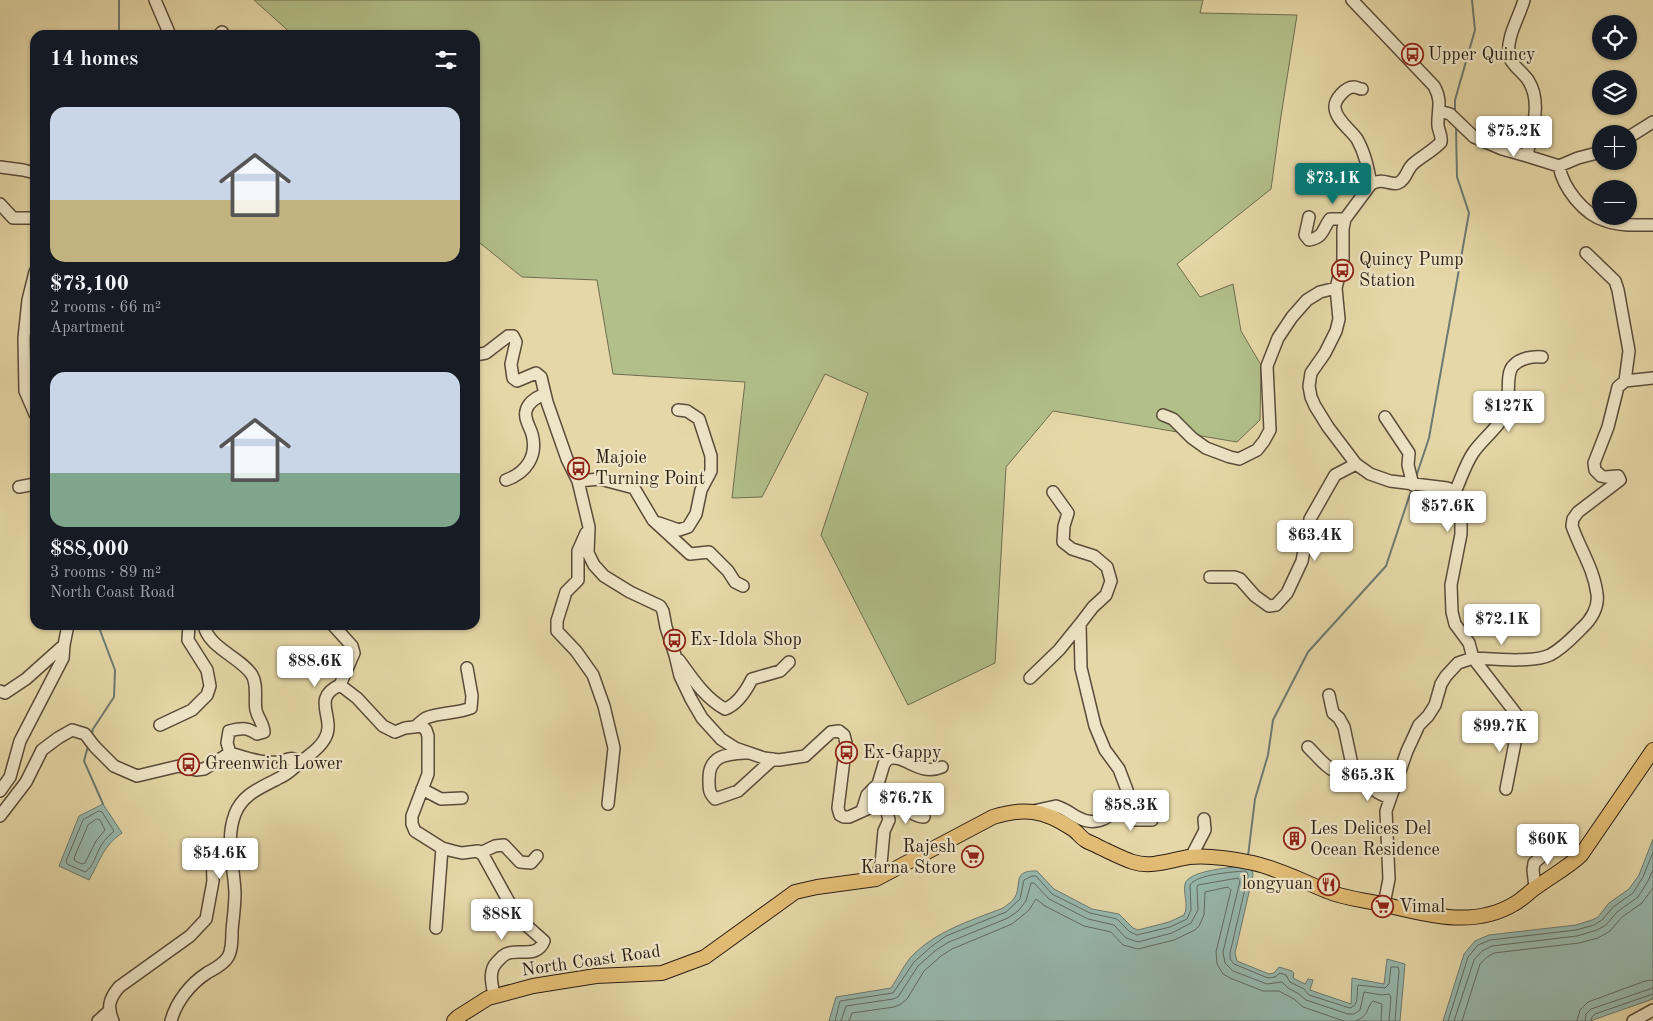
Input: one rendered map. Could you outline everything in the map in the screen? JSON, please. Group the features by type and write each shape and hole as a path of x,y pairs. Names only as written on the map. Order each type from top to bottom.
{"main road":[{"name":"North Coast Road","path":"454,1021 480,1002 494,996 533,986 596,976 662,973 705,957 795,892 816,887 876,880 993,817 1004,814 1033,811 1056,819 1073,829 1085,840 1133,862 1148,864 1191,857 1248,862 1294,876 1328,892 1444,917 1468,918 1499,912 1515,904 1581,856 1653,750"}],"street":[{"path":"155,0 168,30"},
{"path":"1352,0 1434,86 1438,94 1440,110 1438,128 1442,136 1441,142 1412,165 1399,183 1383,180 1371,184 1345,219 1343,260 1336,288 1339,319 1336,331 1325,353 1311,373 1309,386 1315,406 1356,464 1370,474 1390,482 1447,488 1458,496 1461,506 1461,534 1451,585 1452,612 1455,624 1469,643 1473,658 1517,715 1520,722 1506,789"},
{"path":"1524,0 1512,32 1509,55 1510,60 1527,79 1535,97 1532,136 1527,156"},
{"path":"1362,89 1354,87 1345,91 1336,101 1335,110 1362,148 1367,161 1371,184"},
{"path":"1440,110 1450,114 1474,138 1502,149 1559,166 1592,154"},
{"path":"1637,132 1653,122"},
{"path":"1559,166 1561,177 1576,200 1598,218 1608,222 1653,225"},
{"path":"0,167 30,172"},
{"path":"0,204 13,218 30,218"},
{"path":"1309,217 1305,235 1309,240 1316,239 1322,234 1330,219 1345,219"},
{"path":"1586,253 1615,281 1618,290 1629,352 1625,381"},
{"path":"1163,416 1173,418 1192,438 1206,448 1230,457 1239,459 1257,450 1270,430 1268,366 1278,338 1292,317 1307,300 1320,292 1336,288"},
{"path":"30,292 24,338 25,391 30,402"},
{"path":"480,355 486,354 508,336 513,336 516,342 511,364 513,378 517,381 536,373 541,376 545,394 567,459 578,481 589,527 588,553 594,565 604,576 630,592 660,606 663,611 680,676 702,718 721,738 735,748 748,753 779,760 805,756 831,732 839,731 844,735 846,743 838,808 840,814 844,817 849,817 878,804 886,808 889,820 884,831 881,864 876,880"},
{"path":"1454,492 1474,452 1501,421 1508,404 1510,371 1514,365 1527,358 1542,357"},
{"path":"1384,904 1389,879 1386,811 1406,751 1419,725 1428,716 1434,705 1441,684 1446,676 1458,663 1473,658 1543,658 1563,647 1588,623 1595,610 1597,595 1590,565 1572,526 1573,519 1578,512 1620,480 1618,476 1601,476 1596,470 1594,463 1608,427 1618,387 1625,381 1653,378"},
{"path":"506,480 516,476 528,465 534,441 525,415 526,409 531,402 545,394"},
{"path":"653,520 679,530 688,527 696,514 701,490 711,471 709,448 699,419 687,411 678,410"},
{"path":"1385,417 1409,453 1408,465 1413,485"},
{"path":"1210,577 1234,577 1240,579 1255,596 1269,606 1276,605 1287,593 1302,561 1310,519 1335,475 1356,464"},
{"path":"578,481 600,479 634,488 653,520 690,554 709,552 736,582 743,586"},
{"path":"20,487 30,485"},
{"path":"1030,678 1059,650 1093,607 1106,595 1111,581 1107,567 1094,556 1072,549 1063,542 1064,526 1068,513 1053,492"},
{"path":"589,527 578,550 578,580 566,592 557,621 557,631 576,651 593,675 604,706 614,748 608,804"},
{"path":"1033,811 1056,806 1087,823 1096,823 1117,810 1127,799 1127,790 1119,769 1105,750 1095,726 1082,668 1080,624"},
{"path":"0,791 10,777 20,740 64,658 67,630"},
{"path":"160,725 192,710 206,695 210,686 207,670 188,640 189,630"},
{"path":"205,630 223,651 244,666 253,677 256,712 263,723 264,732 257,734 248,728 238,728 229,731 227,743 230,754"},
{"path":"171,1021 174,1010 195,982 219,966 228,956 232,946 235,892 230,845 231,831 236,813 248,795 293,770 300,762 316,751 328,733 324,704 330,689 340,685 354,653 352,646 338,630"},
{"path":"2,693 26,679 64,645"},
{"path":"675,655 712,701 725,709 732,706 738,700 752,679 780,671 789,662"},
{"path":"416,726 425,718 461,712 471,708 472,696 467,668"},
{"path":"340,685 358,698 383,726 395,732 416,726 422,726 426,730 428,736 428,774 412,816 412,824 415,831 442,848 453,852 478,851 483,855 514,911 544,941 541,947 533,952 504,954 493,966 491,981 494,996"},
{"path":"1329,695 1333,713 1339,718 1344,727 1354,774"},
{"path":"0,816 26,782 42,750 72,730 86,734 95,747 114,766 137,776 179,766 196,770 204,769 230,754 262,761 278,762 296,758 300,762"},
{"path":"1308,747 1328,768 1341,774 1365,772 1368,774 1373,789 1390,798"},
{"path":"748,753 727,754 716,759 710,766 708,776 710,793 715,799 738,791 773,759"},
{"path":"862,811 867,795 878,784 884,764 888,759 896,757 926,770 935,770 942,767"},
{"path":"422,789 441,799 462,798"},
{"path":"886,808 894,804 900,805 914,816 924,817"},
{"path":"1117,810 1135,820 1152,820"},
{"path":"1191,857 1205,830 1204,819"},
{"path":"1535,888 1534,863 1556,844"},
{"path":"98,1021 111,1016 109,1002 119,987 190,936 206,918 213,881 212,855 215,848 230,845"},
{"path":"480,853 495,846 504,845 520,862 531,863 537,856"},
{"path":"436,928 442,848"},
{"path":"1633,1021 1653,1010"}],"green space":[{"path":"254,0 1203,0 1200,13 1297,15 1271,189 1177,264 1200,297 1233,284 1241,331 1261,365 1260,420 1237,442 1053,411 1006,467 995,663 908,705 821,535 868,393 825,374 762,497 732,498 745,382 613,374 597,280 522,277 480,243 480,30 287,30"}],"water":[{"path":"103,804 122,833 110,843 102,854 89,880 59,866 79,816"},
{"path":"1653,839 1653,999 1590,1021 1443,1021 1464,954 1475,941 1489,935 1576,925 1598,917 1609,903 1629,889 1639,875"},
{"path":"1247,866 1252,869 1253,875 1235,953 1237,961 1269,974 1274,973 1279,967 1292,971 1294,973 1293,978 1305,984 1308,979 1313,980 1310,990 1351,1004 1352,978 1384,984 1387,959 1405,964 1400,1021 829,1021 836,997 891,988 910,958 930,941 966,922 1003,908 1013,900 1021,875 1029,871 1037,871 1054,889 1092,909 1119,914 1133,928 1138,930 1169,922 1184,915 1186,907 1185,884 1194,875 1213,870"}],"waterway":[{"path":"119,0 119,30"},
{"path":"1455,112 1455,100 1475,30 1472,0"},
{"path":"1416,477 1429,438 1469,213 1457,177 1456,127"},
{"path":"1248,856 1255,799 1268,755 1273,720 1308,652 1386,566 1412,488"},
{"path":"92,733 114,697 115,670 100,630"},
{"path":"88,746 84,761 103,804"}],"place":[{"name":"Upper Quincy","path":"1412,55"},
{"name":"Quincy Pump Station","path":"1343,270"},
{"name":"Majoie Turning Point","path":"579,468"},
{"name":"Ex-Idola Shop","path":"674,640"},
{"name":"Ex-Gappy","path":"847,753"},
{"name":"Greenwich Lower","path":"189,764"},
{"name":"Les Delices Del Ocean Residence","path":"1294,839"},
{"name":"Rajesh Karna Store","path":"972,857"},
{"name":"longyuan","path":"1329,884"},
{"name":"Vimal","path":"1383,907"}]}
